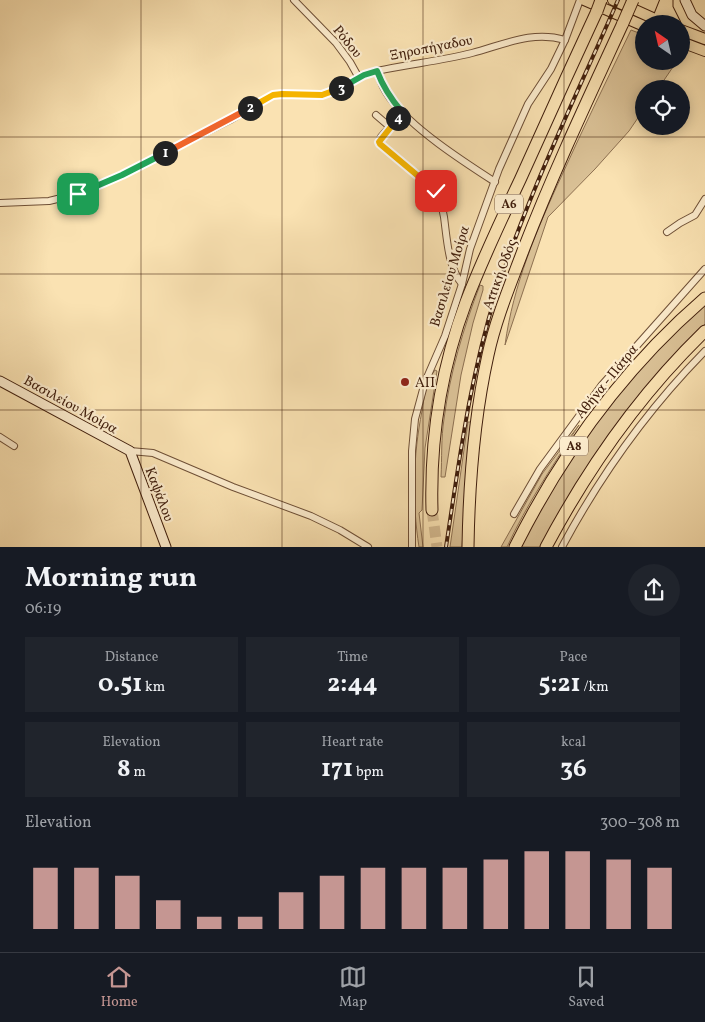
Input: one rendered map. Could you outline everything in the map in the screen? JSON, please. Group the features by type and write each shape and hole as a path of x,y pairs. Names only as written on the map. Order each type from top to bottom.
{"highway":[{"name":"Αττική Οδός","path":"468,547 472,460 478,407 488,354 504,300 543,199 633,0"},
{"path":"661,15 666,0"},
{"path":"666,0 670,15"},
{"name":"Αττική Οδός","path":"432,510 432,464 439,404 454,340 466,303 495,233 599,5"},
{"path":"636,365 676,318 705,290"},
{"name":"Αθήνα - Πάτρα","path":"515,547 565,460 600,410 636,365 705,298"},
{"name":"Α8","path":"546,547 572,501 623,425 657,382 705,331"}],"main road":[{"path":"584,0 635,22"},
{"path":"613,0 643,15"},
{"path":"690,33 705,39"},
{"path":"690,45 705,51"}],"street":[{"name":"Ρόδου","path":"294,0 336,44 360,78"},
{"name":"Βασιλείου Μοίρα","path":"412,547 410,482 415,420 425,382 445,336 462,284 470,249 495,182 528,104 551,69 565,40 580,0"},
{"path":"685,0 692,15 705,26"},
{"name":"Ξηροπήγαδου","path":"0,203 49,201 78,194 122,175 230,120 273,95 322,95 338,90 377,71 471,53 507,41 543,37 555,37 565,40"},
{"path":"377,71 381,83 402,112 434,139 495,182"},
{"path":"402,112 379,142 440,196 455,276 462,284"},
{"path":"376,115 390,127"},
{"path":"667,232 695,215 705,199"},
{"path":"514,514 540,469 601,386 705,269"},
{"path":"562,547 602,481 633,436 677,381 705,351"},
{"name":"Βασιλείου Μοίρα","path":"0,381 130,451"},
{"path":"0,437 14,446"},
{"path":"130,451 151,452 311,516 340,530 368,547"},
{"name":"Καψάλου","path":"130,451 166,547"}],"shaded area":[{"path":"631,30 635,32 635,70 671,70 664,80 635,80 635,122 595,169 548,217 505,345 514,301 527,258 570,157"},
{"path":"480,285 483,286 483,290 461,375 445,477 441,477 443,426 450,385 468,318"},
{"path":"705,304 705,324 694,335 541,547 520,547 555,484 609,405 643,364"},
{"path":"435,370 437,371 425,448 422,510 419,513 423,547 419,547 414,496 415,462 426,390 429,379"},
{"path":"468,422 471,422 462,547 450,547"},
{"path":"579,425 532,500 507,547 501,547 542,474"}],"tunnel":[{"path":"432,510 437,547"}],"railway":[{"path":"446,547 472,388 496,294 538,182 618,0"}],"place":[{"name":"ΑΠ","path":"405,382"}],"route":[{"path":"78,194 122,175 230,120 273,95 322,95 338,90 364,75 377,71 381,83 402,112 379,142 383,148 436,191"}]}
